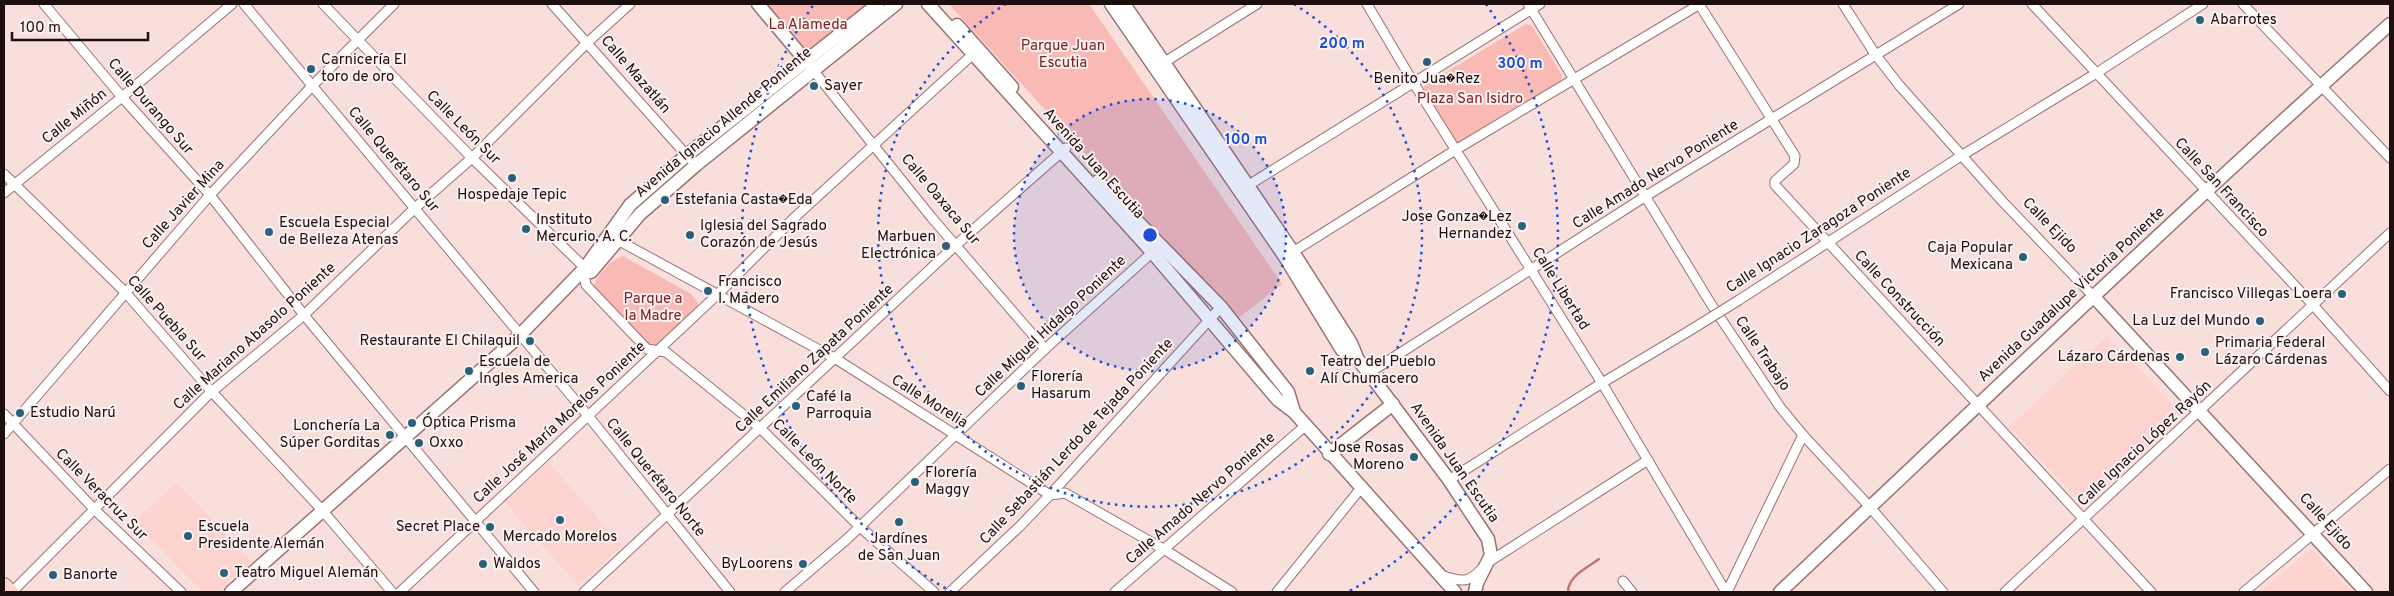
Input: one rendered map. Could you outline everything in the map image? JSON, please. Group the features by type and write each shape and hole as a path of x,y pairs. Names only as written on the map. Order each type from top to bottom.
{"main road":[{"name":"Calle Oaxaca Sur","path":"758,4 809,65"},
{"name":"Avenida Ignacio Allende Poniente","path":"231,592 521,335 585,274 614,238 878,4"},
{"name":"Avenida Ignacio Allende Poniente","path":"614,238 630,205 687,156 809,65 896,4"},
{"name":"Avenida Juan Escutia","path":"928,4 978,54 1156,249 1221,307 1288,392 1294,412"},
{"name":"Avenida Juan Escutia","path":"1111,4 1160,66 1289,254 1342,350 1358,360 1393,404 1450,480 1488,539 1491,555 1476,585 1475,592"},
{"name":"Avenida Juan Escutia","path":"1124,4 1160,66"},
{"name":"Avenida Juan Escutia","path":"941,5 978,54"},
{"name":"Avenida Guadalupe Victoria Poniente","path":"1780,592 1979,404 2390,24"},
{"name":"Avenida Juan Escutia","path":"1156,249 1210,320 1278,400 1294,412 1329,454 1456,592"},
{"name":"Calle Ejido","path":"2094,297 2315,534 2366,592"},
{"path":"1329,454 1393,404"}],"street":[{"name":"Calle Durango Sur","path":"44,4 122,97 210,195 304,315 534,592"},
{"name":"Calle Miñón","path":"4,192 122,97 232,4"},
{"name":"Calle Querétaro Sur","path":"244,4 521,335"},
{"name":"Calle León Sur","path":"323,4 585,274"},
{"name":"Calle Javier Mina","path":"4,434 210,195 312,85 394,4"},
{"name":"Calle Mazatlán","path":"552,4 696,165"},
{"name":"Calle Mariano Abasolo Poniente","path":"8,589 94,509 212,392 304,315 415,208 472,158 588,42 630,4"},
{"path":"1160,66 1257,4"},
{"name":"Calle Libertad","path":"1366,4 1602,383 1727,592"},
{"path":"1244,188 1530,6 1540,4"},
{"path":"1289,254 1573,79 1699,4"},
{"name":"Calle Construcción","path":"1699,4 1796,160 1775,181 1775,185 2151,592"},
{"name":"Calle Ejido","path":"1843,4 1875,54 1961,156 2094,297"},
{"name":"Calle Amado Nervo Poniente","path":"1369,374 1646,196 1959,4"},
{"name":"Calle San Francisco","path":"2032,4 2095,74 2313,305 2390,391"},
{"name":"Calle Ignacio Zaragoza Poniente","path":"1450,480 1602,383 1739,300 1961,156 2095,74 2203,4"},
{"path":"2243,4 2390,158"},
{"name":"Calle Trabajo","path":"1530,6 1712,304 1780,407 1943,592"},
{"name":"Calle José María Morelos Poniente","path":"400,592 718,295 794,218 874,144 978,54"},
{"name":"Calle Oaxaca Sur","path":"809,65 956,245 1046,349"},
{"name":"Calle Emiliano Zapata Poniente","path":"584,592 836,360 956,245 1064,150"},
{"name":"Calle Puebla Sur","path":"4,174 125,292 212,392 322,510 392,592"},
{"name":"Calle Ignacio López Rayón","path":"2005,592 2390,233"},
{"name":"Calle Morelia","path":"614,238 836,360 1050,495 1064,493 1165,550 1232,592"},
{"name":"Calle Miguel Hidalgo Poniente","path":"785,592 860,527 1046,349 1156,249"},
{"name":"Calle León Norte","path":"585,274 586,284 648,349 666,352 760,428 860,527 934,592"},
{"name":"Calle Sebastián Lerdo de Tejada Poniente","path":"950,592 1050,495 1221,307"},
{"name":"Calle Querétaro Norte","path":"521,335 730,592"},
{"name":"Calle Veracruz Sur","path":"4,414 94,509 181,592"},
{"name":"Calle Amado Nervo Poniente","path":"1116,592 1305,426"},
{"path":"1727,592 1803,435"},
{"path":"1439,574 1453,579 1466,580 1475,577 1487,563 1648,460"},
{"path":"2244,592 2390,469"},
{"path":"1278,592 1361,488"},
{"path":"1623,581 1632,592"}],"shaded area":[{"path":"2107,336 2182,414 2085,507 2009,427"},
{"name":"Mercado Morelos","path":"549,462 622,546 578,586 504,502"},
{"name":"Escuela Presidente Alemán","path":"176,482 252,561 218,592 203,592 134,522"},
{"path":"2311,549 2352,592 2260,592"}],"green space":[{"name":"La Alameda","path":"764,4 871,4 805,55"},
{"name":"Parque Juan Escutia","path":"949,4 1089,4 1282,284 1236,320"},
{"name":"Plaza San Isidro","path":"1526,24 1532,26 1562,75 1561,83 1464,145 1456,144 1423,92 1425,85"},
{"name":"Parque a la Madre","path":"623,256 691,294 698,303 697,308 655,347 651,347 594,289 597,279 604,269 614,260"}],"waterway":[{"path":"1568,592 1571,581 1599,559"}],"place":[{"name":"Abarrotes","path":"2200,20"},
{"name":"Benito Jua�Rez","path":"1427,62"},
{"name":"Carnicería El toro de oro","path":"311,69"},
{"name":"Sayer","path":"814,86"},
{"name":"Hospedaje Tepic","path":"512,178"},
{"name":"Estefania Casta�Eda","path":"665,200"},
{"name":"Jose Gonza�Lez Hernandez","path":"1522,226"},
{"name":"Instituto Mercurio, A. C.","path":"526,229"},
{"name":"Escuela Especial de Belleza Atenas","path":"269,232"},
{"name":"Iglesia del Sagrado Corazón de Jesús","path":"690,235"},
{"name":"Marbuen Electrónica","path":"946,246"},
{"name":"Caja Popular Mexicana","path":"2023,257"},
{"name":"Francisco I. Madero","path":"708,291"},
{"name":"Francisco Villegas Loera","path":"2342,294"},
{"name":"La Luz del Mundo","path":"2260,321"},
{"name":"Restaurante El Chilaquil","path":"530,341"},
{"name":"Primaria Federal Lázaro Cárdenas","path":"2205,352"},
{"name":"Lázaro Cárdenas","path":"2180,357"},
{"name":"Escuela de Ingles America","path":"469,371"},
{"name":"Teatro del Pueblo Alí Chumacero","path":"1310,371"},
{"name":"Florería Hasarum","path":"1021,386"},
{"name":"Café la Parroquia","path":"796,406"},
{"name":"Estudio Narú","path":"20,413"},
{"name":"Óptica Prisma","path":"412,423"},
{"name":"Lonchería La Súper Gorditas","path":"390,435"},
{"name":"Oxxo","path":"419,443"},
{"name":"Jose Rosas Moreno","path":"1414,457"},
{"name":"Florería Maggy","path":"915,482"},
{"name":"Mercado Morelos","path":"560,520"},
{"name":"Jardínes de San Juan","path":"899,522"},
{"name":"Secret Place","path":"490,527"},
{"name":"Escuela Presidente Alemán","path":"188,536"},
{"name":"Waldos","path":"483,564"},
{"name":"ByLoorens","path":"803,564"},
{"name":"Teatro Miguel Alemán","path":"224,573"},
{"name":"Banorte","path":"53,575"}]}
